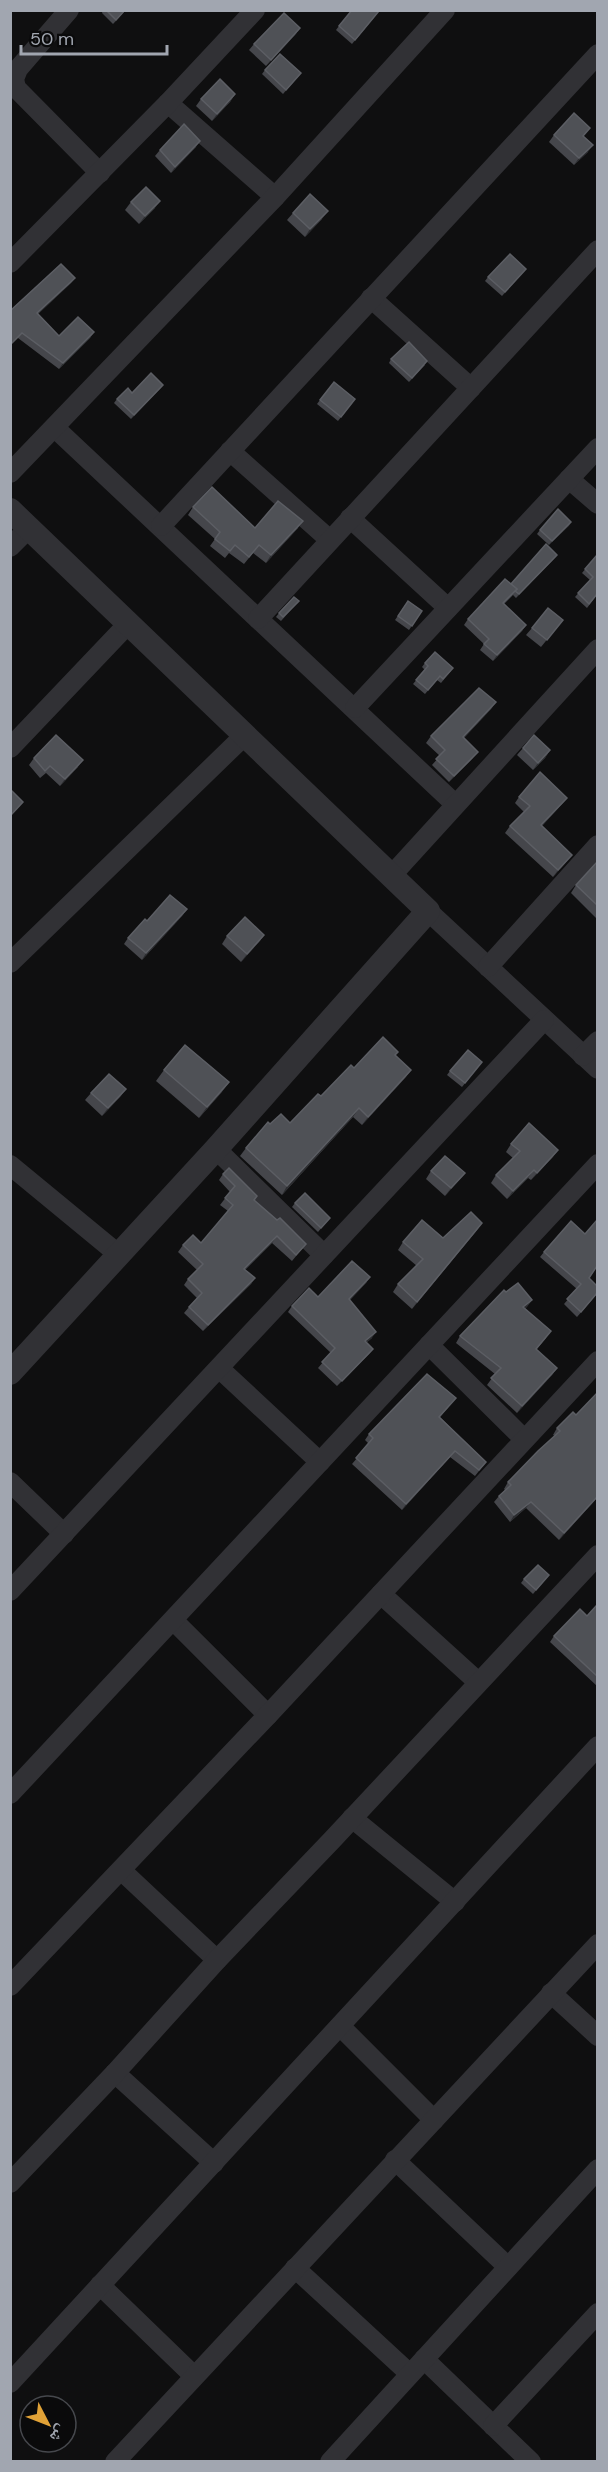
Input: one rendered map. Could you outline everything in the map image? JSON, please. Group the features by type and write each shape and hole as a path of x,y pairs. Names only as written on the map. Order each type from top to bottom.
{"street":[{"path":"10,263 168,103 255,10"},
{"path":"10,472 55,428 275,197 445,10"},
{"path":"68,11 18,69 14,79 16,88 100,173"},
{"path":"161,526 597,54"},
{"path":"168,103 275,197"},
{"path":"258,619 597,250"},
{"path":"371,298 471,388"},
{"path":"55,428 455,804"},
{"path":"355,708 597,448"},
{"path":"230,451 330,540"},
{"path":"569,479 597,504"},
{"path":"10,510 391,876 590,1062 597,1041"},
{"path":"350,518 448,608"},
{"path":"10,547 29,528"},
{"path":"10,748 128,624"},
{"path":"391,876 597,649"},
{"path":"10,963 244,736"},
{"path":"488,967 597,845"},
{"path":"10,1373 216,1149 428,911"},
{"path":"10,1591 544,1020"},
{"path":"216,1149 324,1255"},
{"path":"10,1794 597,1164"},
{"path":"10,1165 118,1254"},
{"path":"429,1345 524,1440"},
{"path":"10,1986 268,1715 597,1361"},
{"path":"220,1369 320,1462"},
{"path":"10,1482 64,1534"},
{"path":"11,2182 597,1555"},
{"path":"381,1594 478,1682"},
{"path":"173,1620 268,1715"},
{"path":"10,2383 597,1746"},
{"path":"352,1818 455,1902"},
{"path":"121,1870 217,1960"},
{"path":"115,2462 597,1944"},
{"path":"551,1993 597,2036"},
{"path":"340,2026 434,2120"},
{"path":"115,2073 214,2163"},
{"path":"395,2160 508,2266"},
{"path":"330,2462 597,2169"},
{"path":"295,2268 410,2374"},
{"path":"99,2285 194,2376"},
{"path":"493,2426 597,2313"},
{"path":"424,2359 531,2462"}],"building":[{"path":"106,10 125,10 116,20"},
{"path":"352,10 379,11 355,40 339,26"},
{"path":"284,13 300,28 271,60 254,44"},
{"path":"280,54 301,73 286,90 265,70"},
{"path":"220,79 235,94 217,114 201,99"},
{"path":"574,113 590,128 583,136 593,145 579,158 554,135"},
{"path":"184,124 200,141 175,167 160,150"},
{"path":"146,187 160,201 145,216 131,202"},
{"path":"310,194 328,211 310,229 293,213"},
{"path":"510,254 526,269 505,292 488,277"},
{"path":"61,264 75,278 37,313 59,336 78,317 94,332 63,363 22,333 10,345 10,311"},
{"path":"409,342 427,361 412,378 391,359"},
{"path":"151,373 163,385 134,415 117,399 128,388 132,393"},
{"path":"334,382 355,399 341,417 320,400"},
{"path":"212,487 255,528 278,501 303,521 271,555 259,545 249,557 235,545 230,551 215,539 220,532 193,507"},
{"path":"558,509 571,522 552,541 540,530"},
{"path":"546,544 557,555 519,594 511,584"},
{"path":"597,555 597,594 589,604 578,593 593,577 585,569"},
{"path":"505,579 517,589 503,603 526,625 497,655 484,644 489,639 468,619"},
{"path":"294,597 299,601 283,617 279,613"},
{"path":"408,601 422,611 412,626 398,616"},
{"path":"548,608 563,620 547,640 532,628"},
{"path":"435,652 453,668 443,679 440,676 428,690 416,680 428,666 425,663"},
{"path":"479,688 496,702 463,737 478,752 454,776 436,759 445,750 431,736"},
{"path":"56,735 83,760 65,779 50,766 45,771 34,758"},
{"path":"534,735 550,750 538,763 523,748"},
{"path":"540,772 567,798 541,825 572,855 558,870 510,826 530,806 519,797"},
{"path":"10,789 23,802 10,816"},
{"path":"597,862 597,905 576,885"},
{"path":"170,895 187,909 146,953 128,938"},
{"path":"245,917 264,935 247,954 227,936"},
{"path":"383,1037 398,1052 395,1055 411,1070 368,1117 359,1108 287,1186 246,1148 268,1122 270,1124 281,1114 290,1123 351,1065 354,1068"},
{"path":"185,1045 229,1082 207,1107 164,1070"},
{"path":"468,1050 482,1062 465,1083 450,1071"},
{"path":"109,1074 126,1089 108,1108 91,1093"},
{"path":"529,1123 558,1150 537,1173 534,1170 513,1191 496,1175 520,1151 511,1144"},
{"path":"445,1156 465,1173 451,1188 431,1171"},
{"path":"229,1168 257,1196 254,1200 277,1220 280,1218 306,1244 296,1255 277,1236 244,1269 255,1278 208,1325 189,1307 202,1293 188,1279 203,1264 183,1245 193,1235 201,1243 233,1205 225,1198 235,1186 223,1174"},
{"path":"305,1193 330,1218 321,1228 295,1203"},
{"path":"471,1212 482,1223 417,1302 398,1284 423,1259 403,1242 422,1220 443,1238"},
{"path":"597,1220 597,1266 589,1278 597,1286 597,1293 581,1312 567,1299 581,1284 544,1252 571,1221 585,1234"},
{"path":"352,1261 370,1277 349,1299 376,1332 365,1341 373,1349 342,1381 322,1362 335,1348 292,1306 309,1288 318,1297"},
{"path":"518,1283 532,1300 523,1307 551,1331 536,1349 557,1368 522,1406 491,1378 501,1368 460,1336 504,1290 506,1292"},
{"path":"427,1374 456,1398 439,1417 486,1462 479,1470 455,1451 406,1504 356,1458 373,1438 369,1434"},
{"path":"597,1393 597,1497 564,1533 531,1502 514,1515 499,1496 511,1485 508,1482 560,1431 557,1428 573,1412 576,1415"},
{"path":"538,1565 549,1575 536,1590 524,1579"},
{"path":"597,1605 597,1676 554,1636 580,1609 587,1616"}]}
